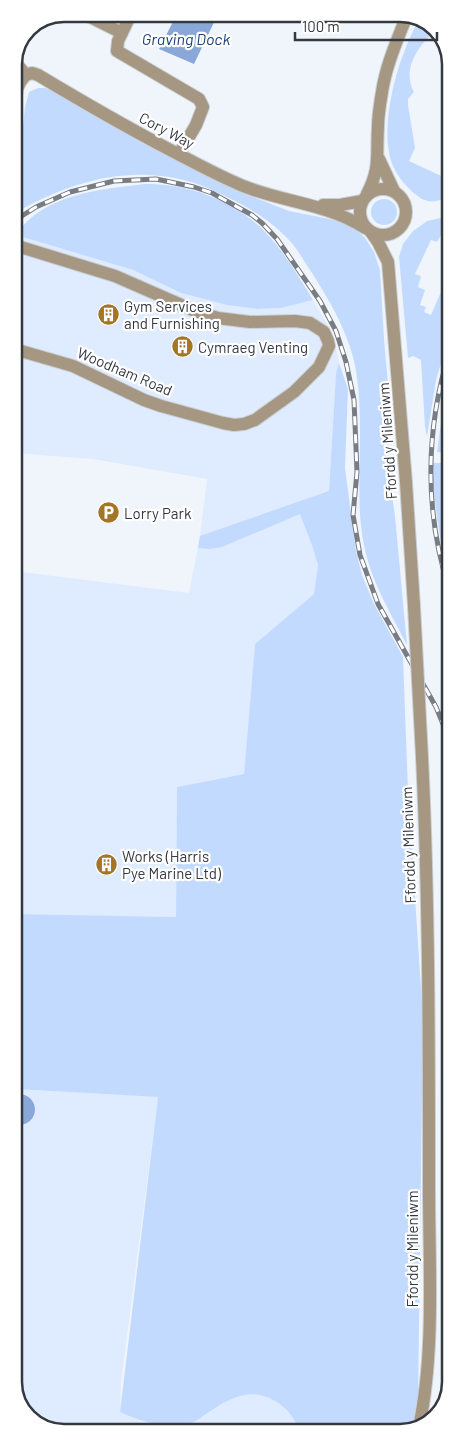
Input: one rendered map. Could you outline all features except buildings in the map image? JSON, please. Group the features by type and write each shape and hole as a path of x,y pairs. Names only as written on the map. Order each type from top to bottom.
{"street":[{"path":"100,22 122,33"},
{"path":"127,22 118,41 117,51 199,99 203,107 196,125 179,154"},
{"path":"364,198 380,188 394,191 404,202 406,212 404,221 396,231 384,235 368,230 359,215 364,198 375,177 379,159 378,126 382,90 391,54 405,23"},
{"path":"22,70 26,75 22,79"},
{"name":"Cory Way","path":"26,75 32,73 38,75 118,123 224,178 280,198 318,206 348,218 368,230"},
{"path":"379,159 394,191"},
{"name":"Cory Way","path":"318,206 327,204 340,205 364,198"},
{"name":"Ffordd y Mileniwm","path":"368,230 378,242 388,262"},
{"name":"Ffordd y Mileniwm","path":"396,231 388,262 414,606 422,757 428,983 429,1314 426,1384 420,1418"},
{"name":"Woodham Road","path":"22,248 115,276 195,311 218,318 250,322 310,322 324,332 329,346 319,366 294,392 255,420 234,425 144,400 73,366 22,351"}],"shaded area":[{"path":"416,26 431,36 418,50 411,66 410,75 414,92 408,99 408,105 415,148 409,161 442,176 441,200 426,201 412,192 393,167 388,145 389,108 393,89 404,51"},
{"path":"38,88 51,90 144,144 243,193 289,211 340,221 357,230 365,238 374,252 380,270 391,418 390,482 407,645 376,584 364,545 360,507 359,400 353,356 335,313 299,253 277,228 241,204 212,190 187,181 162,176 136,175 111,177 61,191 22,209 22,136 25,107 29,92"},
{"path":"145,184 178,187 211,196 227,203 255,222 274,241 313,300 281,308 257,309 227,305 181,293 133,270 22,237 22,227 41,210 74,196 110,188"},
{"path":"384,199 393,203 397,212 393,221 384,225 375,221 371,212 375,203"},
{"path":"442,218 442,235 437,242 431,240 415,274 421,276 418,287 425,290 420,305 426,307 424,312 431,315 442,289 442,360 436,380 427,437 421,360 413,356 408,358 399,257 403,244 413,231 427,221"},
{"path":"22,237 133,270 181,293 227,305 257,309 281,308 313,300 332,333 339,363 336,373 329,491 314,594 255,644 244,774 177,787 176,917 22,914 22,572 189,593 200,536 207,479 93,459 22,454"},
{"path":"339,363 348,389 345,468 356,551 362,575 374,604 403,657 408,791 423,1019 418,1401 413,1421 400,1424 295,1424 288,1412 278,1403 255,1394 234,1398 194,1422 153,1423 120,1412 158,1097 22,1089 22,914 176,917 177,787 244,774 255,644 314,594 318,565 300,514 222,547 198,548 200,536 329,491 336,373"},
{"path":"442,416 442,453 437,452"},
{"path":"432,463 442,463 442,548 438,524"},
{"path":"22,1089 158,1097 121,1382 120,1412 140,1421 152,1423 54,1422 44,1418 31,1407 24,1392 22,1382"},
{"path":"255,1393 272,1399 293,1417 295,1424 181,1423 194,1422 234,1397"}],"water":[{"name":"Graving Dock","path":"173,22 214,22 194,64 159,49"},
{"path":"22,1094 29,1097 35,1107 35,1113 28,1122 22,1125"}],"railway":[{"path":"22,216 36,207 70,192 114,181 156,179 212,193 252,215 277,239 320,301 336,331 346,362 354,400 357,472 353,515 360,555 378,604 436,707 442,722"},
{"path":"442,380 432,440 431,471 432,502 442,562"}],"place":[{"name":"Gym Services and Furnishing","path":"108,315"},
{"name":"Cymraeg Venting","path":"182,347"},
{"name":"Lorry Park","path":"108,513"},
{"name":"Works (Harris Pye Marine Ltd)","path":"106,865"}]}
